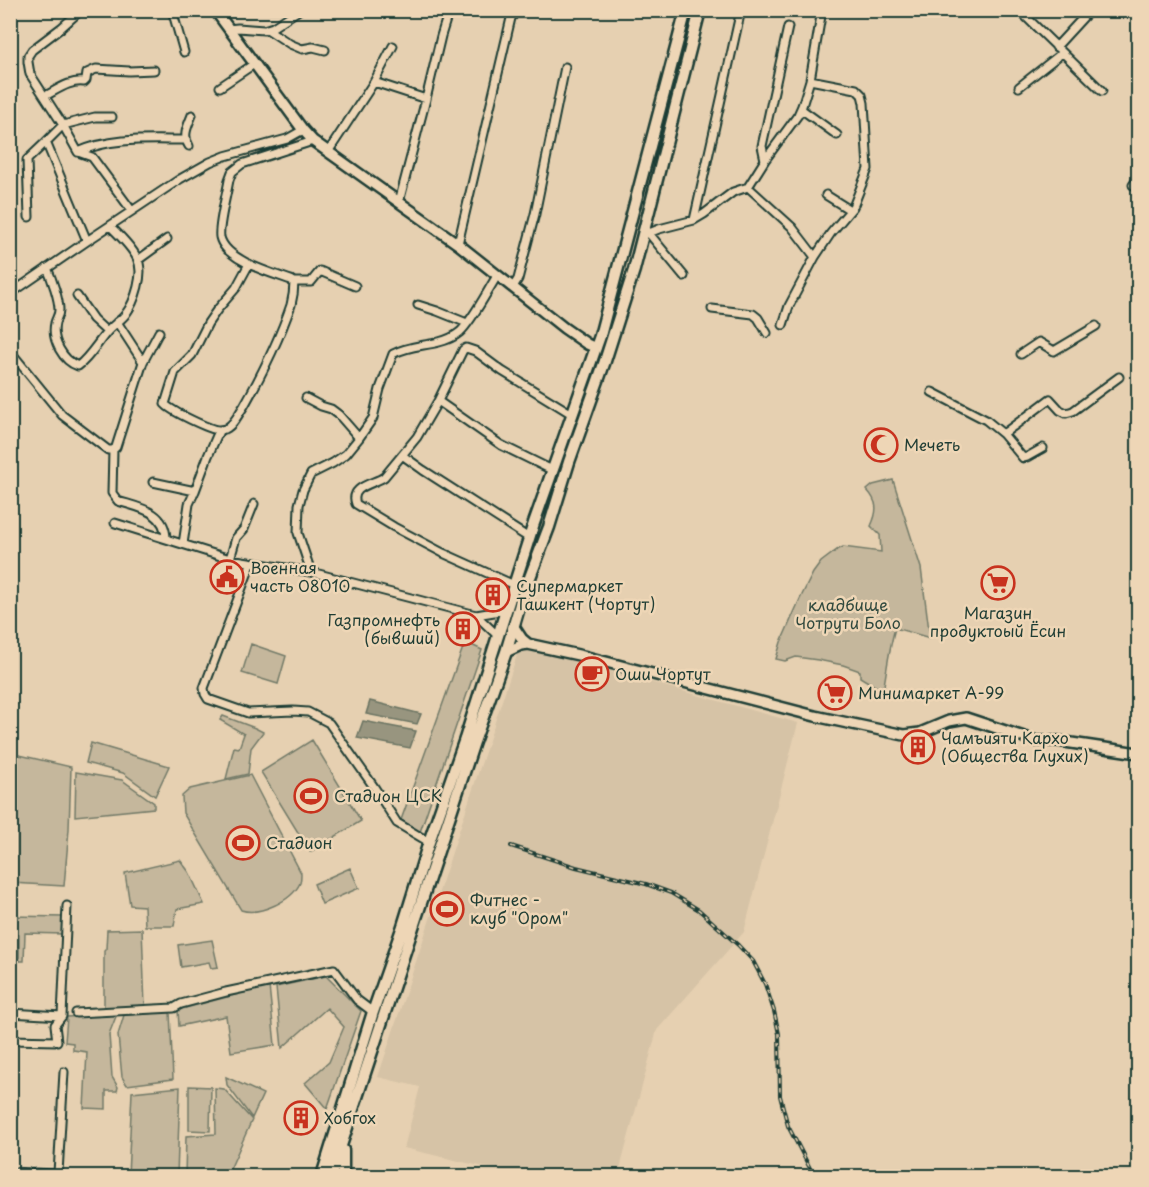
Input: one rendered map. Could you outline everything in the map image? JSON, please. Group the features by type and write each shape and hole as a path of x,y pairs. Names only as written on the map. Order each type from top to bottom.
{"main road":[{"path":"324,1175 341,1137 469,740 498,636 529,538 596,348 686,10"},
{"path":"343,1176 344,1157 341,1137 373,1012 429,842 506,652 521,601 549,527 568,462 647,231 700,10"},
{"path":"613,290 626,294"},
{"path":"534,523 549,527"}],"street":[{"path":"81,10 32,50 28,56 30,74 78,152 92,157 132,211"},
{"path":"172,10 184,52"},
{"path":"214,10 313,141 458,244 564,328 596,348"},
{"path":"228,28 264,30 273,27 299,10"},
{"path":"399,202 449,10"},
{"path":"458,244 511,18 514,14 523,14 528,10"},
{"path":"694,220 741,10"},
{"path":"684,276 647,231 694,220 733,192 748,187 801,109 810,80 822,10"},
{"path":"1019,10 1102,91"},
{"path":"1019,87 1059,50 1090,10"},
{"path":"765,160 762,146 788,27"},
{"path":"267,29 302,49 313,47 325,50"},
{"path":"328,152 374,82 393,46"},
{"path":"220,87 254,64"},
{"path":"513,287 518,279 535,214 566,67"},
{"path":"45,96 72,82 85,82 87,73 96,69 154,70"},
{"path":"783,325 789,306 815,257 853,207 868,169 862,95 856,89 810,80"},
{"path":"374,82 426,99"},
{"path":"801,109 837,135"},
{"path":"78,152 103,143 127,140 187,143 185,134 192,116"},
{"path":"29,217 27,160 30,156 63,125 95,117 112,117"},
{"path":"10,294 132,211 210,162 287,139 303,130"},
{"path":"313,141 243,164 231,172 220,235 224,247 235,256 294,282 311,282 320,271 355,286"},
{"path":"46,142 87,241"},
{"path":"1133,185 1138,179"},
{"path":"748,187 792,227 815,257"},
{"path":"826,195 850,210"},
{"path":"47,268 59,306 54,331 56,341 64,356 78,366 124,316 138,287 140,267 138,260 129,246 110,226"},
{"path":"138,260 167,239"},
{"path":"249,264 236,288 208,323 192,355 174,372 165,404 170,409 208,427 226,429 233,423 264,369 291,304 294,282"},
{"path":"311,572 298,533 299,505 311,474 346,454 373,418 380,389 393,354 452,338 462,330 497,276"},
{"path":"77,296 93,320 107,332"},
{"path":"418,305 467,323"},
{"path":"712,309 753,314 767,333"},
{"path":"117,322 142,362"},
{"path":"1021,354 1039,342 1054,351 1096,326"},
{"path":"159,332 142,362 116,447 113,450 112,493 118,501 155,514 164,525 166,538"},
{"path":"514,585 394,526 356,504 354,498 358,490 384,477 417,437 466,348 476,351 502,371 572,414"},
{"path":"10,351 62,415 108,450 113,450"},
{"path":"1003,434 1050,399 1066,413 1119,377"},
{"path":"932,392 986,420 1003,434 1023,458 1043,448"},
{"path":"306,398 339,415 359,438"},
{"path":"438,401 501,445 552,470"},
{"path":"183,544 189,504 219,430"},
{"path":"402,455 529,538"},
{"path":"153,482 195,491"},
{"path":"230,560 233,545 244,529 254,504"},
{"path":"115,523 230,560 311,572 476,615 506,610"},
{"path":"251,564 204,688 208,699 248,713 308,712 329,723 397,824 429,842"},
{"path":"476,615 498,636"},
{"path":"514,627 528,644"},
{"path":"506,652 528,644 815,716 904,735 920,733 949,721 966,718 1036,741 1058,741 1138,753"},
{"path":"10,1040 57,1041 55,1025 62,1016 67,906"},
{"path":"76,1013 174,1008 226,992 334,969 357,1000 373,1012"},
{"path":"10,1013 62,1016"},
{"path":"10,1172 58,1173 64,1072"}],"shaded area":[{"path":"520,646 798,723 744,932 657,1030 618,1176 522,1176 404,1148 420,1087 378,1077"},
{"path":"370,701 421,714 417,724 366,714"},
{"path":"363,721 416,731 410,748 357,738"}],"green space":[{"name":"кладбище Чотрути Боло","path":"893,480 921,568 930,638 895,628 883,691 860,677 860,671 843,665 796,657 785,661 776,659 800,599 821,562 843,547 881,552 880,535 871,526 876,511 875,503 867,490 873,485"},
{"path":"465,642 482,650 420,832 401,820"},
{"path":"251,644 286,656 278,684 242,673"},
{"path":"223,716 263,732 251,748 248,774 226,779 234,747 239,748 244,734 220,720"},
{"name":"Стадион ЦСК","path":"312,740 361,821 310,852 261,772"},
{"path":"91,743 169,766 155,796 123,773 86,763"},
{"path":"11,753 71,767 64,886 11,883"},
{"path":"76,772 122,780 154,803 154,808 75,816"},
{"name":"Стадион","path":"250,775 301,873 300,883 290,896 274,906 257,911 241,910 183,813 182,796 190,789"},
{"path":"180,860 189,872 204,904 177,909 174,926 145,926 144,906 130,905 125,873"},
{"name":"Стадион","path":"350,868 359,888 322,904 314,884"},
{"path":"11,916 63,917 63,934 25,933 24,961 19,961 19,935 11,935"},
{"path":"142,929 145,1007 104,1009 104,951 107,930"},
{"path":"212,940 218,967 211,968 209,962 181,967 178,945"},
{"path":"326,976 361,1011 327,1109 305,1083 329,1062 344,1027 327,1008 282,1048 276,987"},
{"path":"269,986 275,1045 231,1052 226,1016 179,1026 178,1010"},
{"path":"170,1012 173,1079 127,1085 122,1077 118,1035 124,1015"},
{"path":"117,1014 109,1034 112,1077 118,1087 117,1091 106,1091 106,1109 84,1108 87,1052 73,1050 73,1043 65,1042 67,1017"},
{"path":"226,1077 263,1094 252,1118 227,1085"},
{"path":"189,1086 211,1087 210,1131 189,1130"},
{"path":"180,1087 177,1176 128,1176 132,1092"},
{"path":"215,1088 224,1089 252,1120 227,1176 185,1176 186,1136 216,1134"}],"railway":[{"path":"511,846 576,867 646,884 671,893 699,910 753,961 765,984 779,1034 780,1096 788,1126 814,1176"}],"place":[{"name":"Мечеть","path":"881,445"},
{"name":"Военная часть 08010","path":"227,577"},
{"name":"Магазин продуктоый Ёсин","path":"998,583"},
{"name":"Супермаркет Ташкент (Чортут)","path":"493,595"},
{"name":"Газпромнефть (бывший)","path":"463,629"},
{"name":"Оши Чортут","path":"592,674"},
{"name":"Минимаркет А-99","path":"835,693"},
{"name":"Чамъияти Кархо (Общества Глухих)","path":"918,747"},
{"name":"Стадион ЦСК","path":"311,796"},
{"name":"Стадион","path":"243,843"},
{"name":"Фитнес - клуб \"Ором\"","path":"447,909"},
{"name":"Хобгох","path":"301,1118"}]}
